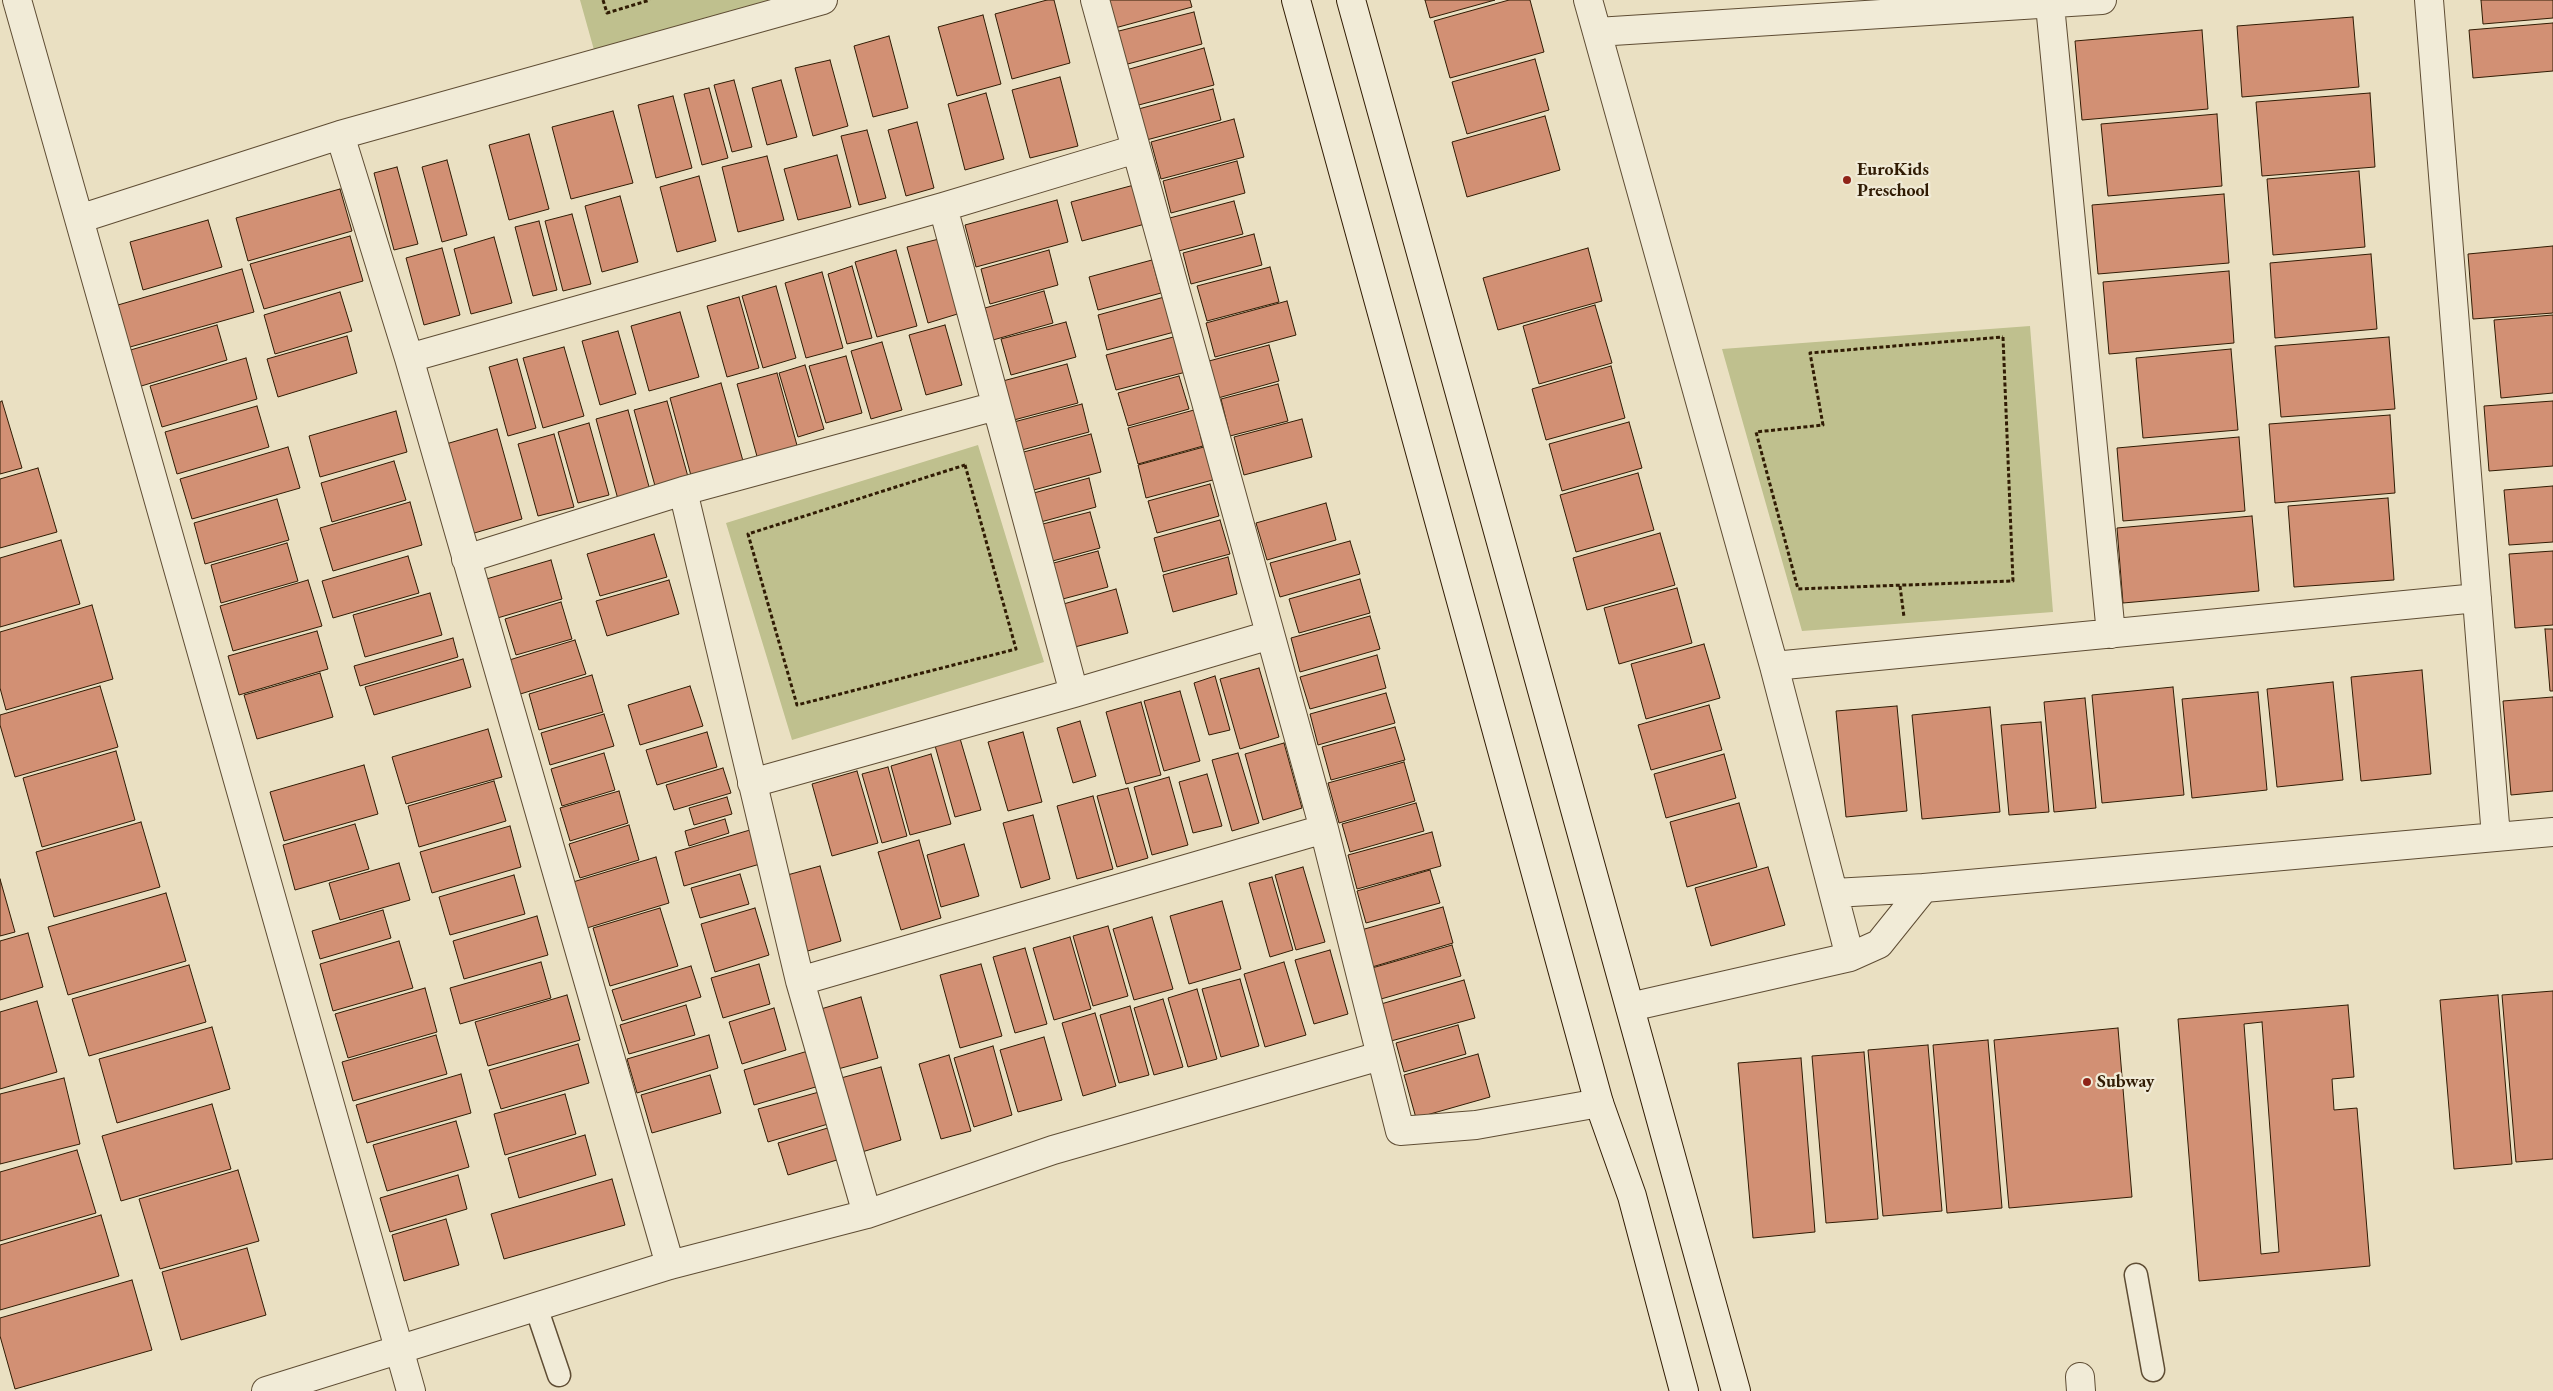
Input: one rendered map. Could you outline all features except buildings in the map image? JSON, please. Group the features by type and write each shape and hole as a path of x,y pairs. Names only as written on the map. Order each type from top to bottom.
{"street":[{"path":"17,0 411,1391"},
{"path":"79,219 340,135 823,0"},
{"path":"1095,0 1324,829 1400,1131 1476,1125 1599,1103"},
{"path":"1296,0 1599,1103 1632,1196 1684,1391"},
{"path":"1351,0 1736,1391"},
{"path":"1588,0 1774,666 1850,956"},
{"path":"1597,32 2050,5 2102,0"},
{"path":"2429,0 2496,837"},
{"path":"2050,5 2111,634"},
{"path":"340,135 408,358 670,1265"},
{"path":"408,358 943,207 1136,149"},
{"path":"943,207 1074,693"},
{"path":"466,559 682,490 996,406"},
{"path":"682,490 800,981 867,1214"},
{"path":"1774,666 2477,598"},
{"path":"752,783 1074,693 1270,634"},
{"path":"800,981 1324,829"},
{"path":"1834,893 1924,888 2553,832"},
{"path":"1630,1007 1850,956 1879,944 1924,888"},
{"path":"266,1391 670,1265 867,1214 1053,1150 1380,1056"}],"lane":[{"path":"2136,1275 2153,1370"},
{"path":"536,1307 559,1375"}],"path":[{"path":"604,0 608,13 650,0"},
{"path":"2003,337 2013,581 1798,589 1756,432 1822,425 1810,353 2003,337"},
{"path":"965,465 1016,649 798,705 748,534 965,465"}],"green space":[{"path":"580,0 769,0 594,50"},
{"path":"2030,326 2053,612 1802,631 1722,349"},
{"path":"978,445 1044,662 792,740 726,523"}],"place":[{"name":"EuroKids Preschool","path":"1847,180"},
{"name":"Subway","path":"2087,1082"}]}
